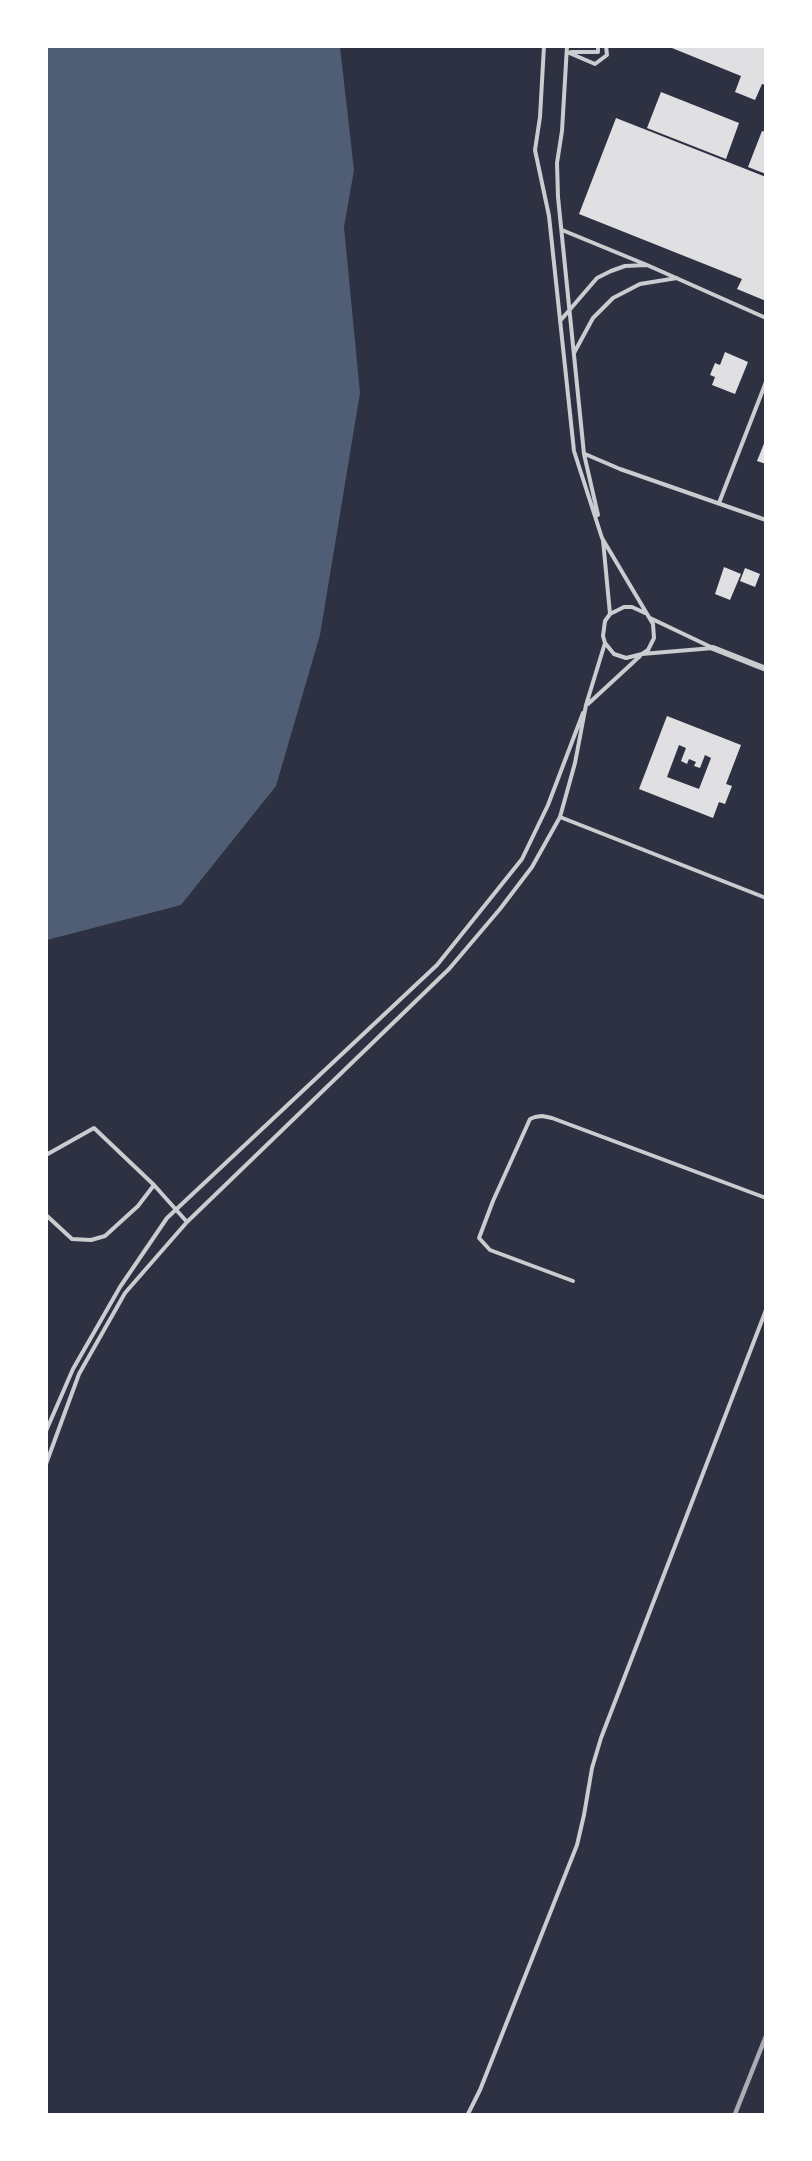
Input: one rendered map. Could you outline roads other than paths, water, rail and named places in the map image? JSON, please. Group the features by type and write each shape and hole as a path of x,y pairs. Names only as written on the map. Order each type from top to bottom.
{"street":[{"path":"713,648 765,669"}],"lane":[{"path":"46,1464 79,1374 125,1293 187,1222 449,969 500,909 532,867 560,817 575,762 586,705 648,650 654,638 654,631 648,616 602,538 574,451 549,216 535,150 540,117 544,46"},
{"path":"567,49 598,52 598,46"},
{"path":"567,49 595,64 607,55 606,46"},
{"path":"46,1431 74,1369 120,1287 167,1218 437,965 522,859 548,805 586,705 605,644 603,628 610,614 602,538 584,454 561,229 557,163 562,131 567,49"},
{"path":"561,229 678,278 765,318"},
{"path":"560,321 597,278 625,266 647,265"},
{"path":"574,353 593,318 613,298 640,284 678,278"},
{"path":"719,503 765,382"},
{"path":"584,454 765,520"},
{"path":"610,614 624,607 632,607 713,648"},
{"path":"605,644 614,654 626,658 713,648"},
{"path":"560,817 765,898"},
{"path":"573,1281 490,1250 479,1238 530,1119 542,1116 552,1118 765,1198"},
{"path":"46,1155 94,1128 154,1185 187,1222"},
{"path":"46,1215 72,1239 91,1240 105,1236 138,1206 154,1185"},
{"path":"468,2115 577,1845 592,1768 601,1738 765,1310"}],"water":[{"path":"47,46 340,47 354,170 344,227 360,393 320,635 276,786 181,905 47,940"}],"railway":[{"path":"735,2114 766,2036"}]}
